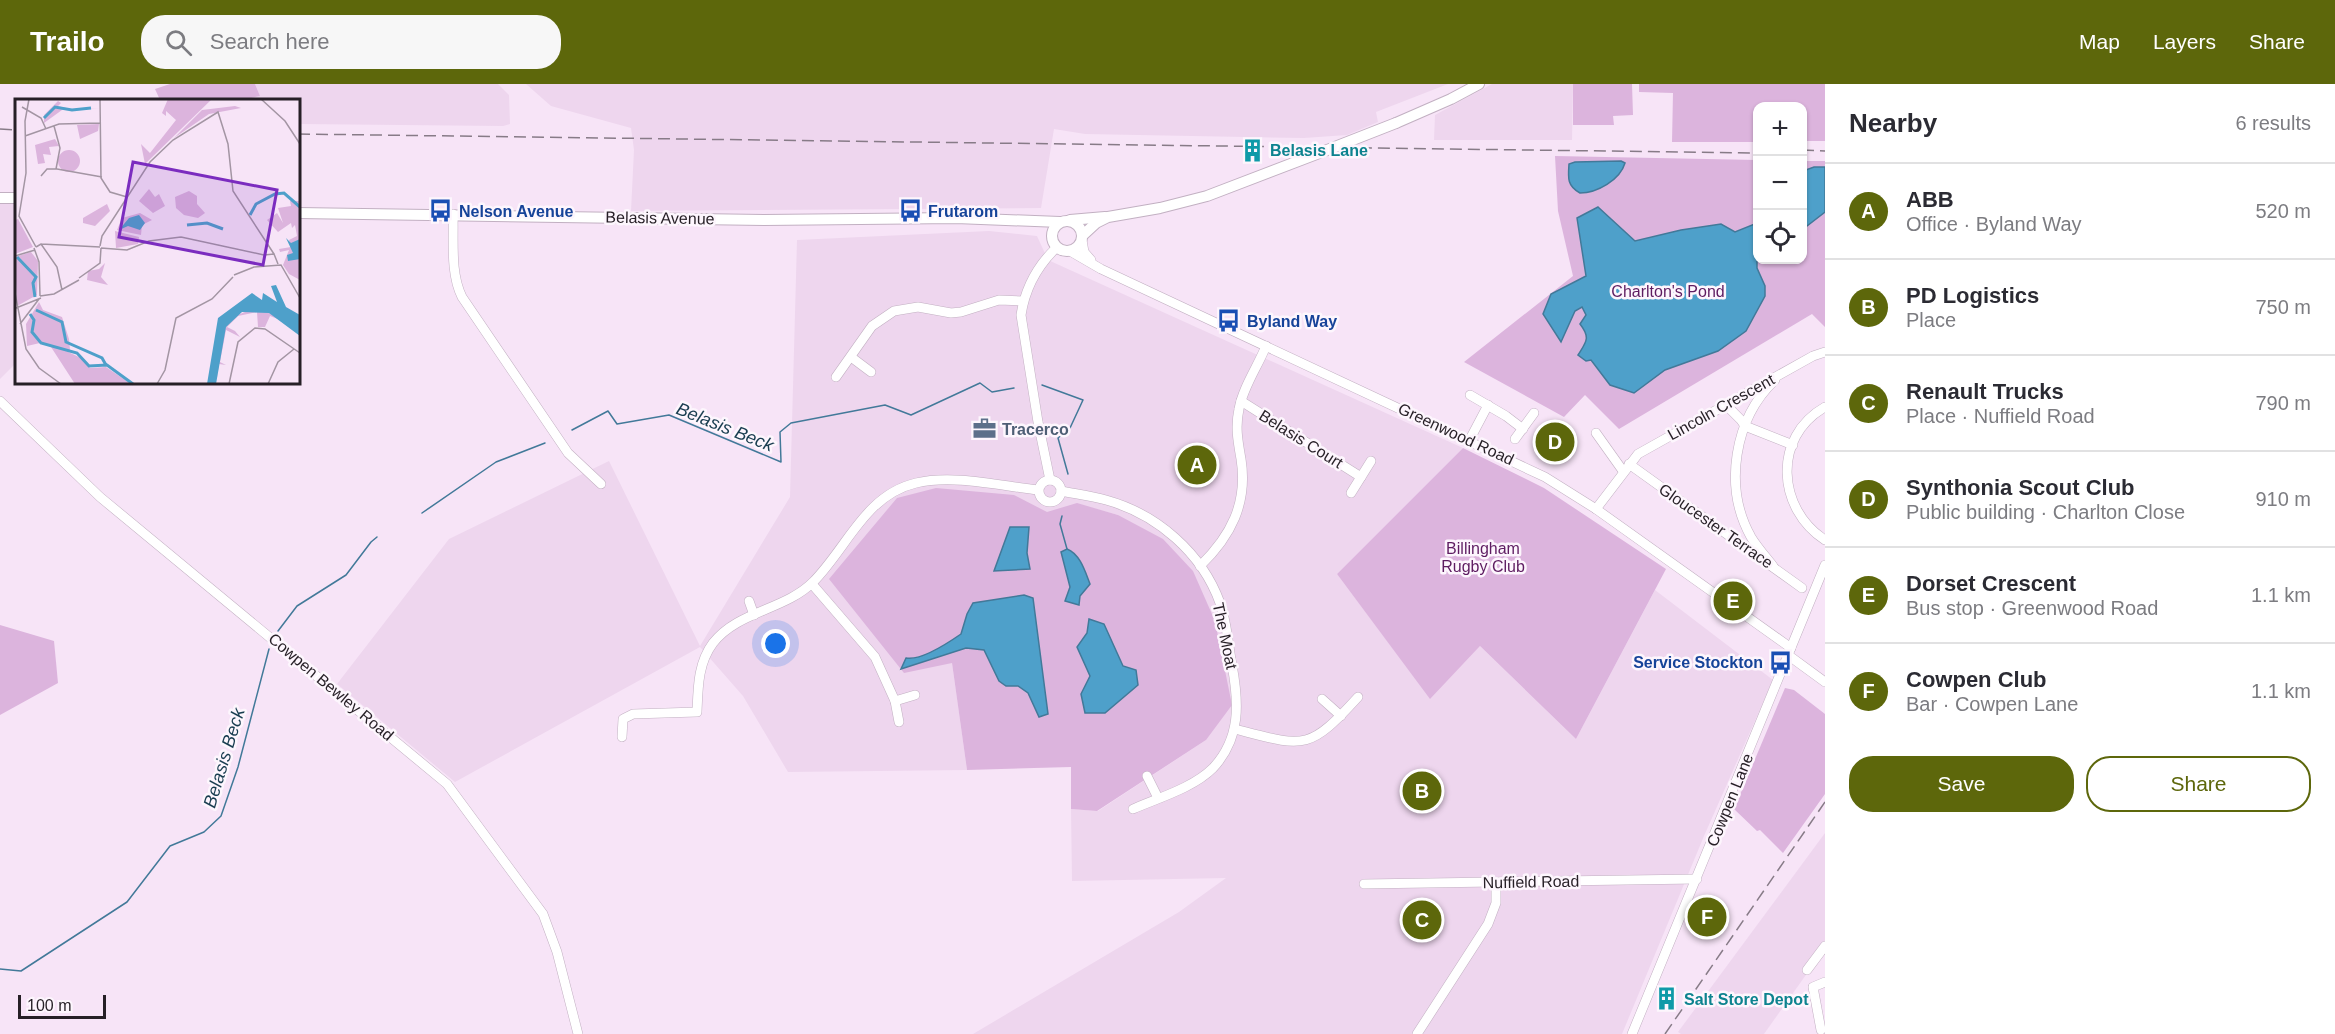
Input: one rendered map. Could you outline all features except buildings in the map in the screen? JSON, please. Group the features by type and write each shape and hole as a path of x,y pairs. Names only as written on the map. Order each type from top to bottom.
{"main road":[{"name":"Belasis Avenue","path":"1082,237 1096,223 1108,217 1160,208 1207,196 1396,123 1479,84"},
{"name":"Belasis Avenue","path":"300,213 662,219 921,217 1063,221 1108,217"},
{"name":"Belasis Avenue","path":"1022,220 1044,227 1055,243"},
{"path":"1063,221 1077,224 1082,237 1080,245 1070,251 1055,243 1053,230 1063,221"}],"street":[{"path":"453,214 455,274 457,287 462,297 568,453 601,484"},
{"path":"1082,237 1084,252 1095,264"},
{"path":"1055,243 1030,282 1023,301 1022,326 1050,480 1060,486 1061,491"},
{"name":"Greenwood Road","path":"1070,251 1266,346 1530,469 1596,509 1790,652 1825,682"},
{"path":"836,377 879,320 902,309 926,307 951,313 999,300 1023,301"},
{"path":"1200,566 1226,538 1240,506 1242,474 1236,431 1241,400 1266,346"},
{"name":"Lincoln Crescent","path":"1596,509 1638,454 1813,356 1825,352"},
{"path":"851,357 871,372"},
{"path":"1773,566 1751,537 1737,498 1735,474 1737,450 1755,405 1767,388 1786,371"},
{"path":"1470,395 1523,429"},
{"name":"Belasis Court","path":"1241,400 1361,477"},
{"name":"Cowpen Bewley Road","path":"0,401 100,497 447,784 543,914 557,952 578,1034"},
{"path":"1725,404 1745,426 1792,445"},
{"path":"1469,441 1488,405"},
{"path":"1825,407 1808,420 1792,445 1786,470 1788,490 1793,505 1803,521 1814,533 1825,540"},
{"path":"1515,439 1534,413"},
{"path":"1595,432 1626,468"},
{"name":"Belasis Court","path":"1350,493 1371,461"},
{"name":"Gloucester Terrace","path":"1626,468 1773,566 1802,588"},
{"name":"The Moat","path":"622,737 623,719 633,714 697,712 702,660 714,642 729,627 786,601 812,584 832,561 863,516 888,495 915,483 946,479 1038,490 1043,501 1049,503 1055,502 1060,497 1061,491 1106,500 1149,518 1178,540 1200,566 1220,603 1237,696 1235,729 1231,742 1212,768 1200,778 1133,810"},
{"path":"1038,490 1040,485 1050,480"},
{"path":"1742,545 1751,537"},
{"name":"Cowpen Lane","path":"1632,1034 1818,588 1825,565"},
{"path":"812,584 875,657 895,701 899,722"},
{"path":"1818,588 1825,596"},
{"path":"749,601 754,615"},
{"path":"895,701 915,694"},
{"path":"1235,729 1280,741 1304,741 1315,738 1326,731 1358,697"},
{"path":"1322,699 1341,716"},
{"path":"1147,776 1158,798"},
{"name":"Nuffield Road","path":"1364,884 1697,879"},
{"path":"1417,1034 1488,924 1496,903 1496,882"},
{"path":"1807,970 1825,946"},
{"path":"1820,1031 1813,987 1825,982"}],"shaded area":[{"path":"255,84 498,84 509,95 510,124 503,126 300,124 300,99 246,99 260,96"},
{"path":"526,84 1448,84 1376,112 1378,122 1347,135 1304,138 1085,134 1054,129 1041,208 631,211 634,150 631,128 551,106"},
{"path":"1492,84 1573,84 1572,140 1434,140 1435,115"},
{"path":"0,204 15,204 15,364 0,379"},
{"path":"989,231 1037,236 1048,260 1463,448 1337,574 1430,698 1480,646 1576,739 1655,590 1773,680 1704,836 1622,1034 973,1034 1179,912 1226,878 1072,881 1071,809 1098,811 1206,740 1118,515 1078,504 1047,513 1035,507 952,663 967,770 788,772 743,696 700,647 455,782 337,684 449,539 609,461 700,646 790,497 797,240"},
{"path":"1825,833 1825,948 1764,1034 1681,1034 1678,1032"}],"green space":[{"path":"170,84 255,84 260,96 246,99 160,99 155,89"},
{"path":"1573,84 1632,84 1633,115 1613,116 1614,125 1573,125"},
{"path":"1639,84 1825,84 1825,141 1807,141 1807,102 1753,102 1753,142 1672,142 1673,93 1639,92"},
{"name":"Charlton's Pond","path":"1555,156 1753,160 1753,264 1807,264 1807,161 1825,161 1825,327 1812,314 1619,429 1585,395 1564,417 1464,362 1573,276 1558,211"},
{"name":"Billingham Rugby Club","path":"1463,448 1544,488 1666,569 1576,739 1480,646 1430,699 1337,574"},
{"path":"936,488 1014,495 1047,512 1077,503 1118,515 1163,539 1193,571 1215,621 1232,705 1206,740 1097,811 1071,809 1071,767 967,770 952,663 904,673 829,579 897,498"},
{"path":"0,625 54,641 58,683 0,715"},
{"path":"1785,688 1794,690 1825,714 1825,794 1783,853 1734,809"}],"water":[{"path":"1621,161 1625,163 1618,175 1594,191 1580,193 1571,184 1569,164"},
{"path":"1825,167 1825,212 1807,226 1807,210 1807,170"},
{"name":"Charlton's Pond","path":"1598,207 1635,241 1681,230 1721,224 1735,232 1753,225 1753,264 1757,264 1765,286 1765,296 1746,331 1718,351 1665,370 1634,393 1610,385 1591,360 1586,361 1578,355 1586,340 1580,324 1586,315 1582,307 1575,311 1561,342 1543,314 1551,294 1586,276 1577,218"},
{"path":"1010,527 1029,527 1027,553 1030,569 994,571"},
{"path":"1067,549 1079,559 1090,584 1080,596 1079,605 1065,601 1070,587 1061,552"},
{"path":"1024,595 1033,598 1048,714 1039,717 1028,693 1018,686 1006,686 999,681 984,650 966,648 901,669 906,658 927,654 961,634 973,603"},
{"path":"1089,619 1104,624 1123,666 1136,670 1138,685 1105,713 1085,713 1081,694 1090,676 1077,647 1087,633"}],"waterway":[{"name":"Belasis Beck","path":"572,430 608,411 617,424 669,415 781,462 780,432 791,423 885,405 911,415 980,383 992,392 1014,388"},
{"name":"Belasis Beck","path":"1042,385 1083,400 1070,428 1058,438 1068,474"},
{"name":"Belasis Beck","path":"422,513 496,462 545,443"},
{"name":"Belasis Beck","path":"1062,516 1060,524 1067,549"},
{"name":"Belasis Beck","path":"278,631 297,606 346,575 377,537"},
{"name":"Belasis Beck","path":"0,969 21,971 127,902 170,846 204,832 221,816 238,767 269,649"}],"railway":[{"path":"0,129 15,130"},
{"path":"300,134 1753,153"},
{"path":"1807,150 1825,151"},
{"path":"1665,1034 1825,802"}],"place":[{"name":"Belasis Lane","path":"1252,150"},
{"name":"Nelson Avenue","path":"441,211"},
{"name":"Frutarom","path":"910,211"},
{"name":"Byland Way","path":"1229,321"},
{"name":"Tracerco","path":"984,429"},
{"name":"Synthonia Scout Club","path":"1555,442"},
{"name":"ABB","path":"1197,465"},
{"name":"Dorset Crescent","path":"1733,601"},
{"name":"Service Stockton","path":"1781,662"},
{"name":"PD Logistics","path":"1422,791"},
{"name":"Cowpen Club","path":"1707,917"},
{"name":"Renault Trucks","path":"1422,920"},
{"name":"Salt Store Depot","path":"1666,999"}]}
